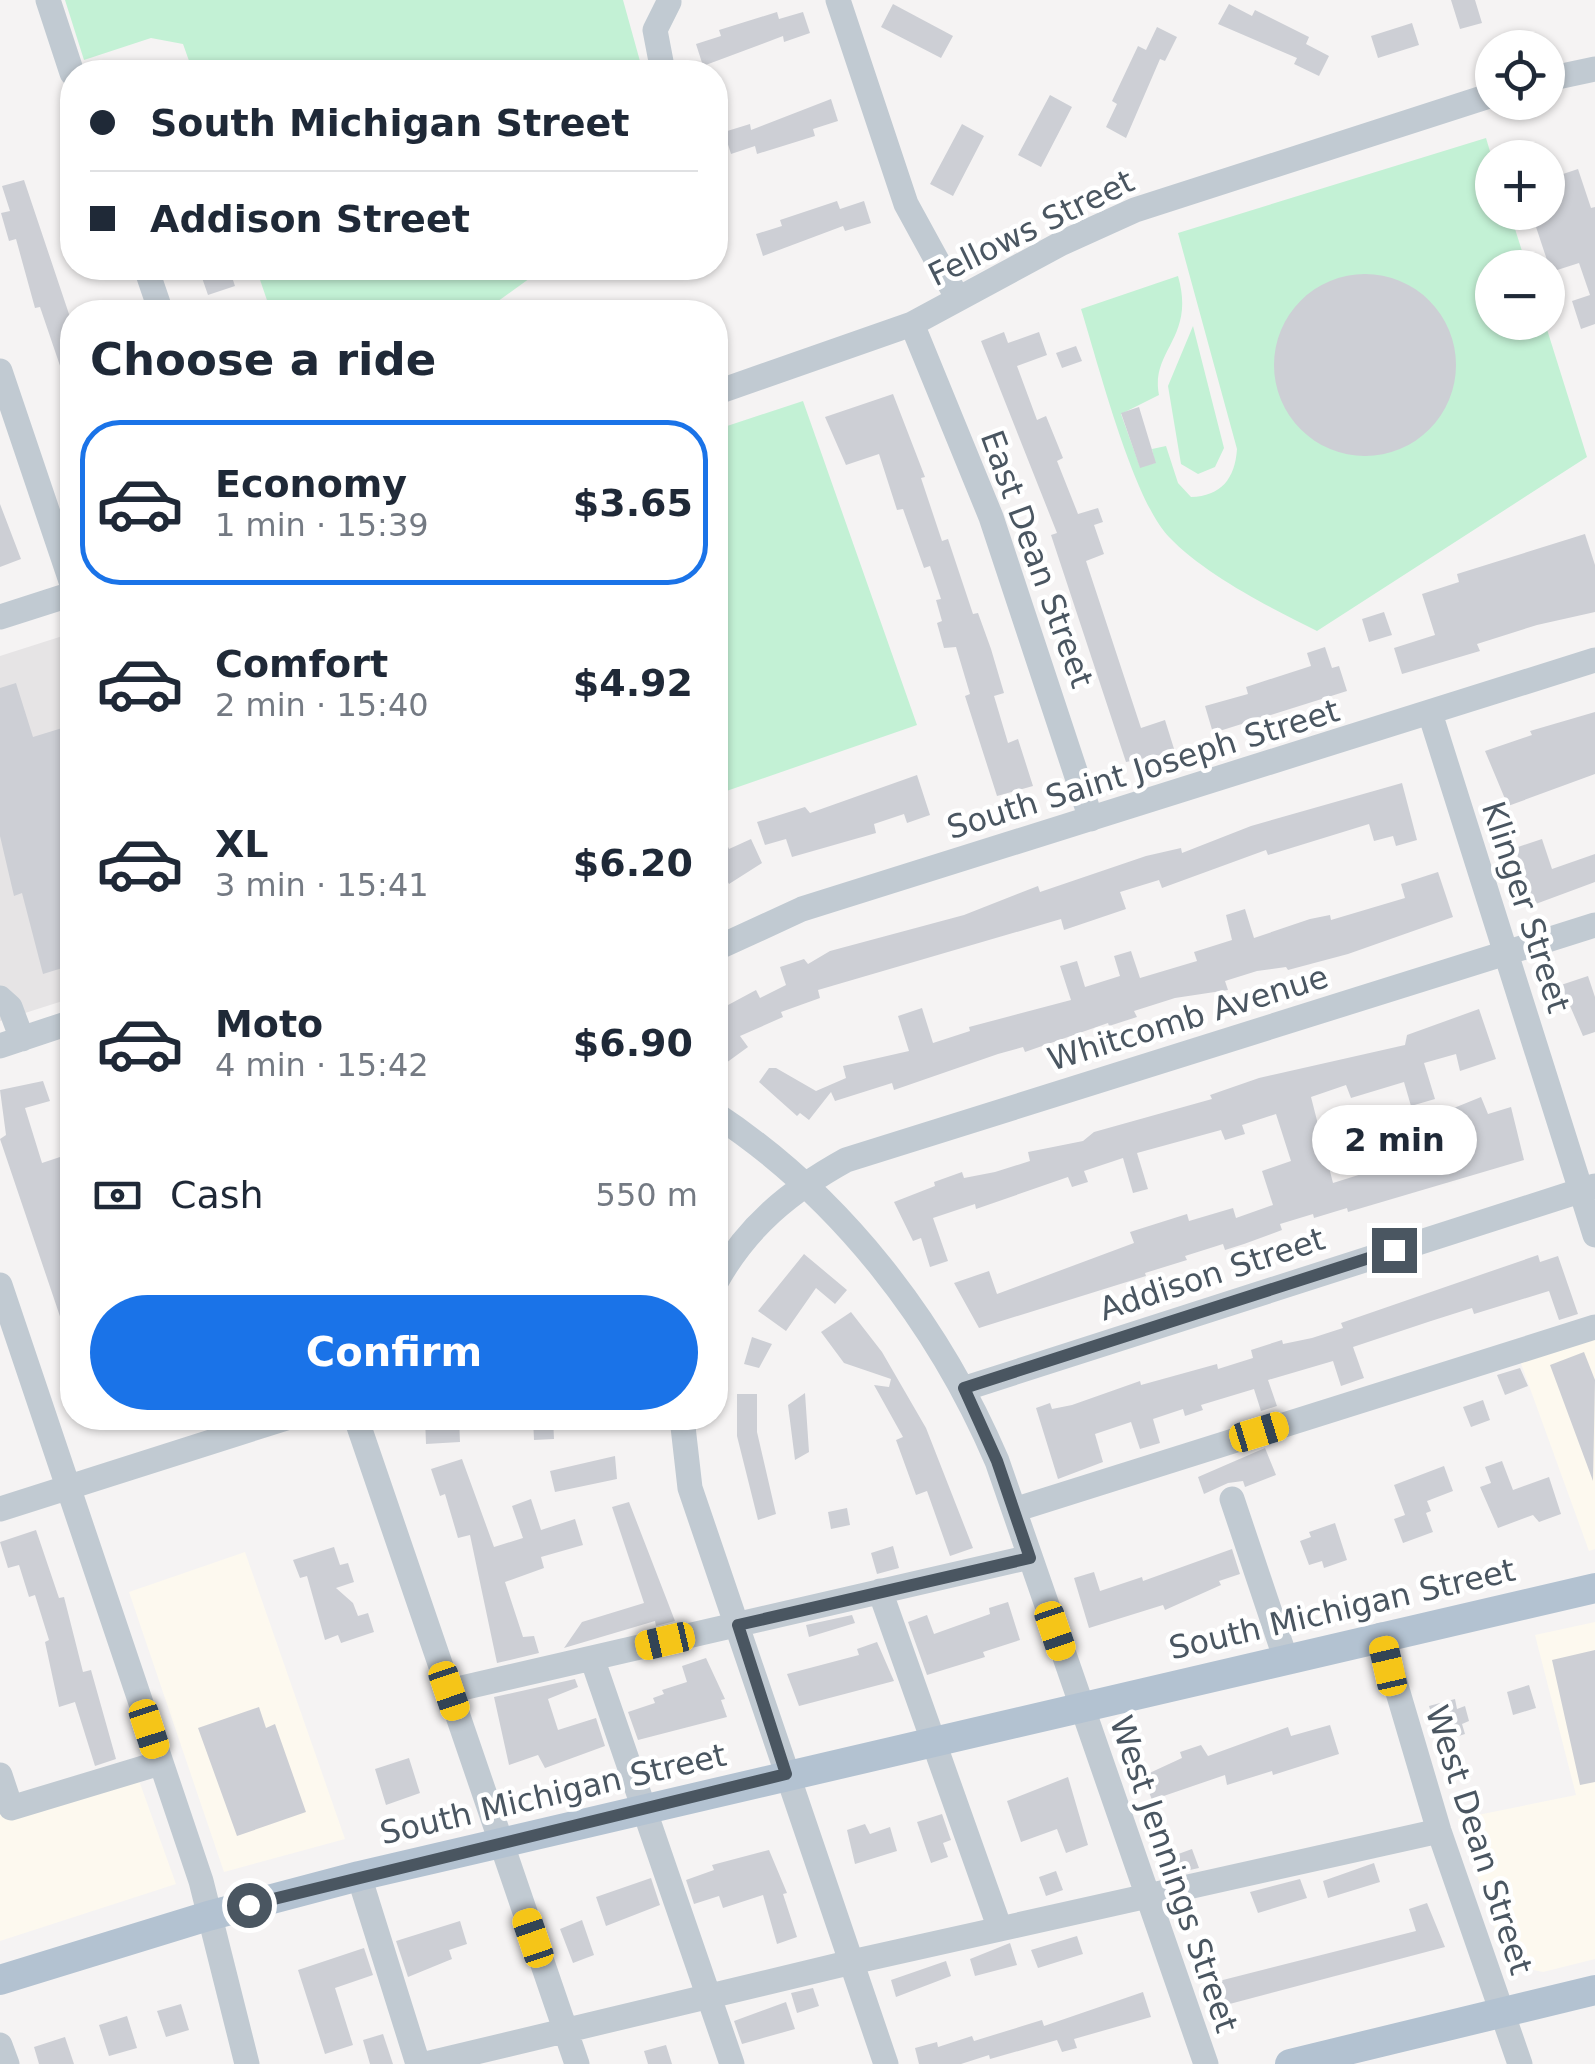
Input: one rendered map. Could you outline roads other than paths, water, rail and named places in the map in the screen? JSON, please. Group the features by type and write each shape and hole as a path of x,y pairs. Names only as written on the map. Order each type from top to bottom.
{"main road":[{"name":"South Michigan Street","path":"0,1980 208,1916 358,1876 1285,1657 1595,1588"},
{"path":"1290,2064 1595,1990"}],"street":[{"path":"48,0 68,60"},
{"path":"838,0 906,204 958,299"},
{"path":"661,60 655,30 671,1"},
{"path":"1565,75 1595,69"},
{"name":"Fellows Street","path":"728,388 912,324 1135,210 1475,100"},
{"name":"East Dean Street","path":"912,324 991,517 1091,819"},
{"path":"0,372 60,549"},
{"path":"0,617 60,598"},
{"name":"South Saint Joseph Street","path":"728,943 802,910 1595,660"},
{"name":"Klinger Street","path":"1430,714 1588,1188 1595,1235"},
{"name":"Whitcomb Avenue","path":"728,1264 743,1242 804,1183 873,1150 1595,925"},
{"path":"0,998 10,1008 11,1042 60,1028"},
{"name":"West Jennings Street","path":"728,1124 804,1183 898,1289 964,1388 1014,1510 1144,1896 1206,2064"},
{"name":"Addison Street","path":"964,1388 1588,1188"},
{"path":"0,1285 201,1881 247,2064"},
{"path":"1014,1510 1595,1327"},
{"path":"0,1509 70,1487 207,1430"},
{"path":"360,1430 577,2064"},
{"path":"683,1430 690,1488 886,2064"},
{"path":"1232,1499 1285,1657"},
{"path":"449,1691 1030,1558"},
{"path":"880,1591 1000,1928"},
{"name":"West Dean Street","path":"1381,1635 1439,1831 1520,2064"},
{"path":"592,1658 732,2064"},
{"path":"0,1775 11,1808 160,1763"},
{"path":"426,2064 852,1962 1439,1831"},
{"path":"358,1876 418,2064"},
{"path":"0,2045 7,2064"}]}
